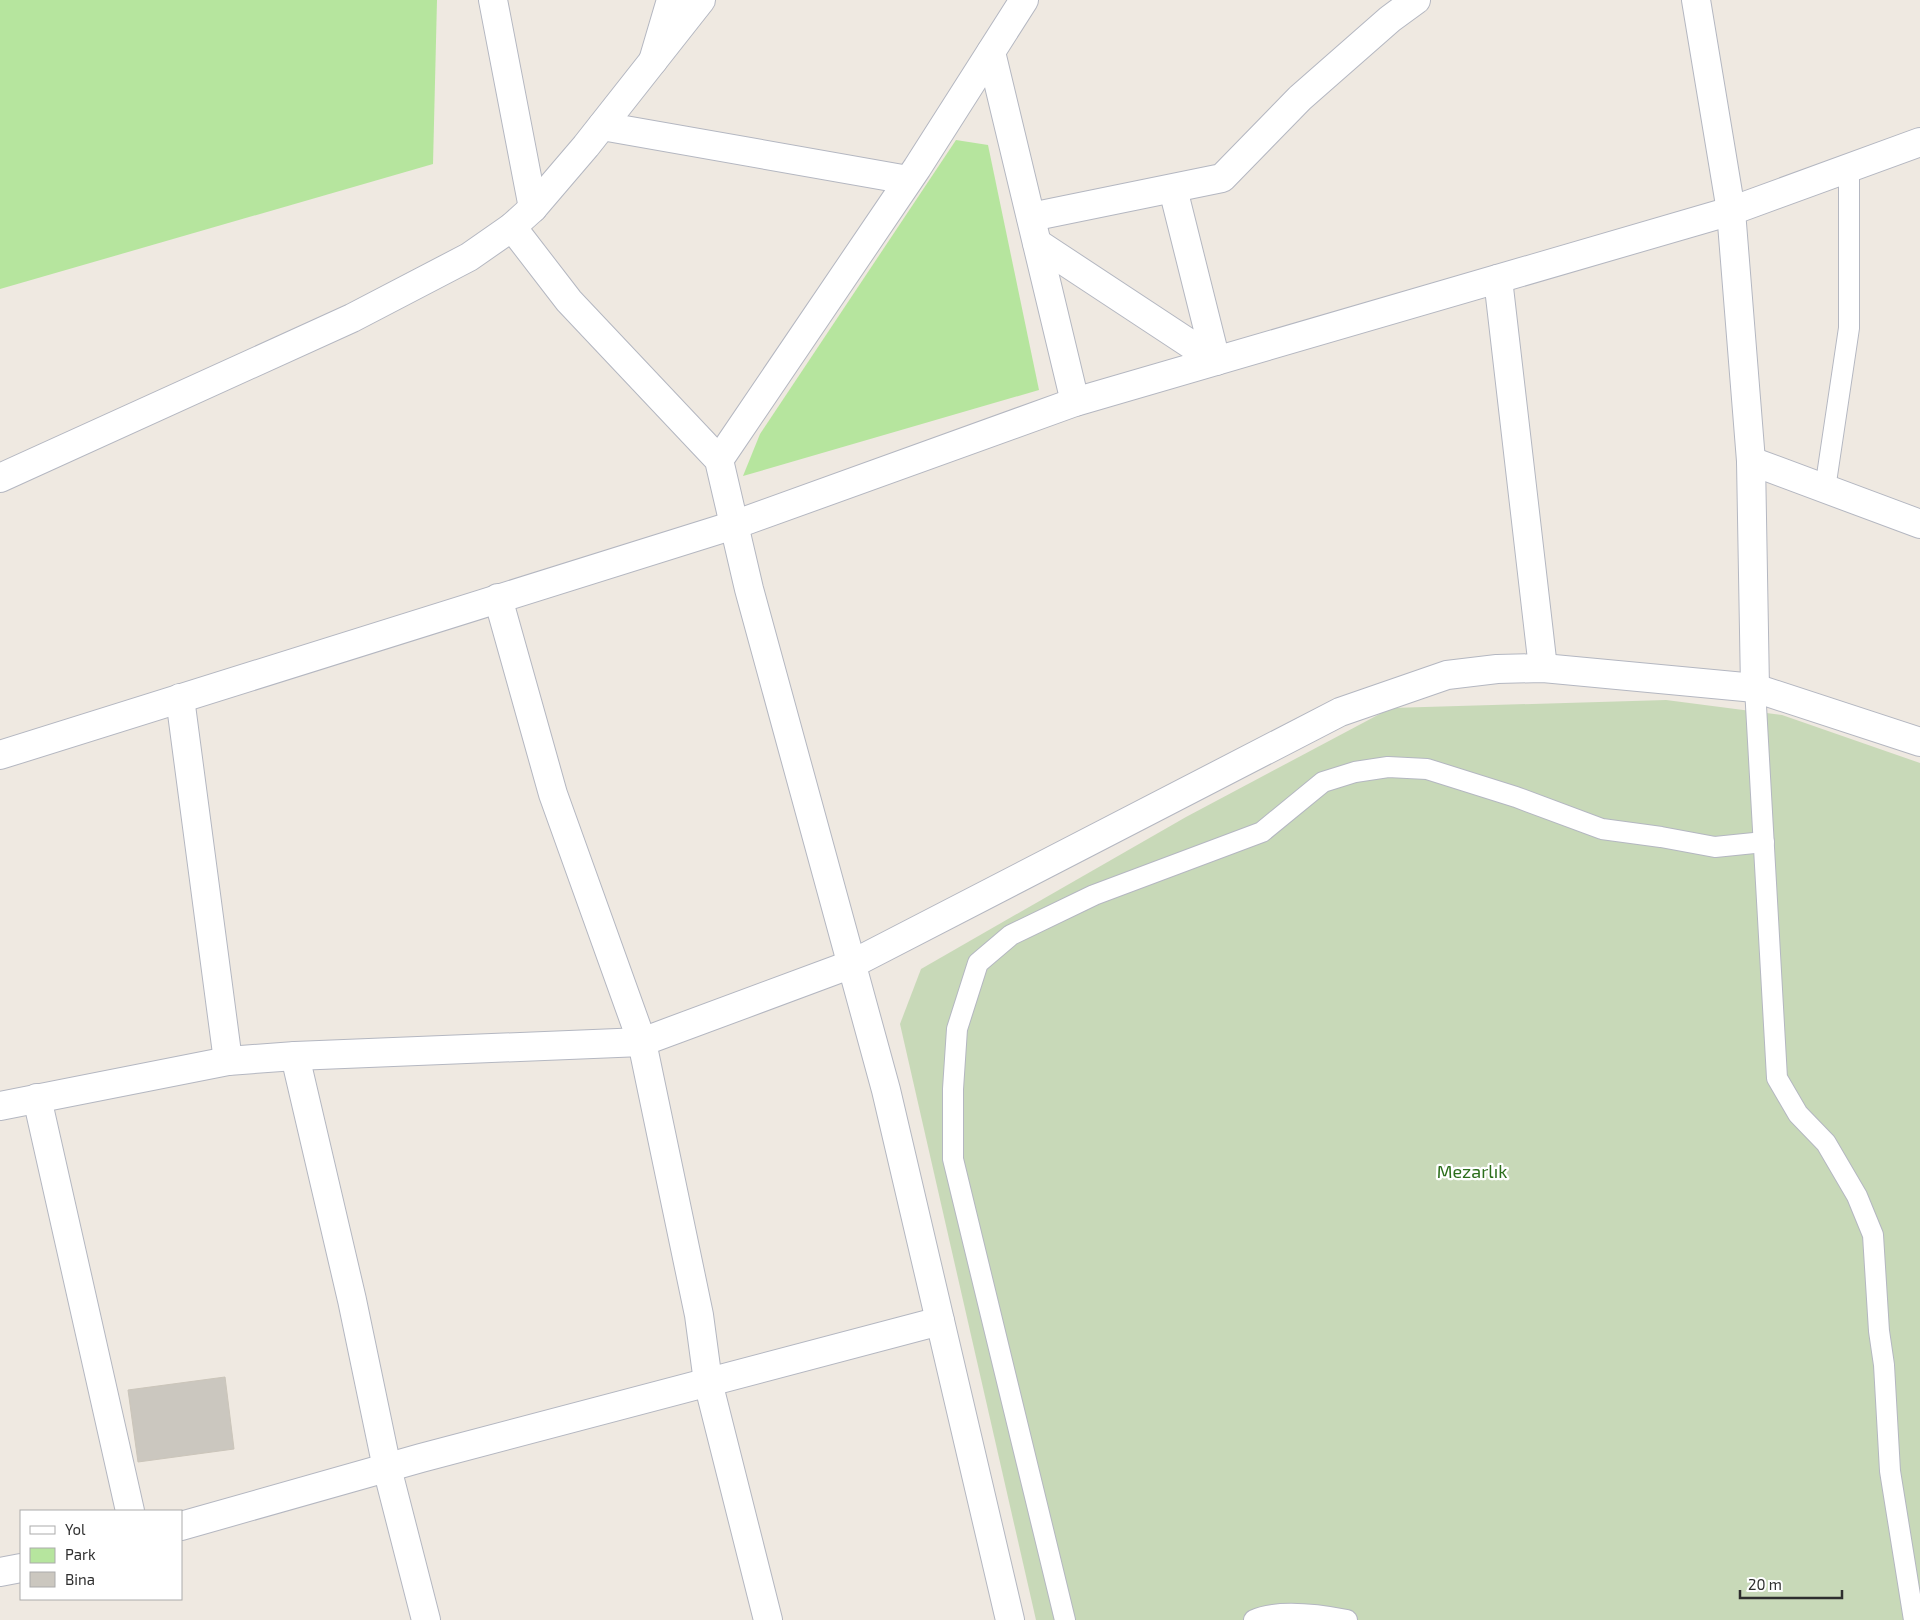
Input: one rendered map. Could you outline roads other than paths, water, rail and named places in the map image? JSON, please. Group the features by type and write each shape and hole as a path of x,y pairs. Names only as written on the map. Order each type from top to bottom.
{"street":[{"path":"494,0 533,208"},
{"path":"652,65 671,0"},
{"path":"0,478 352,318 469,257 512,227 533,208 652,65 701,0"},
{"path":"719,460 908,180 1024,0"},
{"path":"1031,217 1222,178 1300,98 1390,19 1416,0"},
{"path":"1696,0 1731,210 1751,461 1755,688"},
{"path":"991,52 1075,402"},
{"path":"602,126 908,180"},
{"path":"0,755 734,525 1075,402 1731,210 1920,142"},
{"path":"1173,188 1216,361"},
{"path":"512,227 569,301 719,460 749,589 886,1090 1010,1620"},
{"path":"1037,243 1216,361"},
{"path":"1498,279 1543,668"},
{"path":"1751,461 1920,524"},
{"path":"498,598 553,794 642,1042 700,1315 708,1382 768,1620"},
{"path":"0,1106 228,1061 295,1056 642,1042 852,964 1340,712 1447,675 1497,669 1543,668 1755,688 1920,742"},
{"path":"180,698 228,1061"},
{"path":"295,1056 352,1300 387,1468 426,1620"},
{"path":"37,1098 130,1510"},
{"path":"182,1526 387,1468 940,1322"},
{"path":"0,1572 20,1568"}],"lane":[{"path":"1825,489 1849,328 1850,168"},
{"path":"1755,688 1777,1078 1798,1114 1826,1143 1857,1196 1873,1235 1879,1331 1884,1365 1890,1471 1914,1620"},
{"path":"1065,1620 953,1159 953,1089 957,1029 978,963 1011,935 1094,895 1262,832 1324,782 1355,772 1388,767 1427,769 1516,797 1602,829 1661,836 1715,847 1764,842"},
{"path":"1254,1620 1264,1616 1319,1615 1347,1620"}],"park label":[{"name":"Mezarlık","path":"1472,1172"}]}
